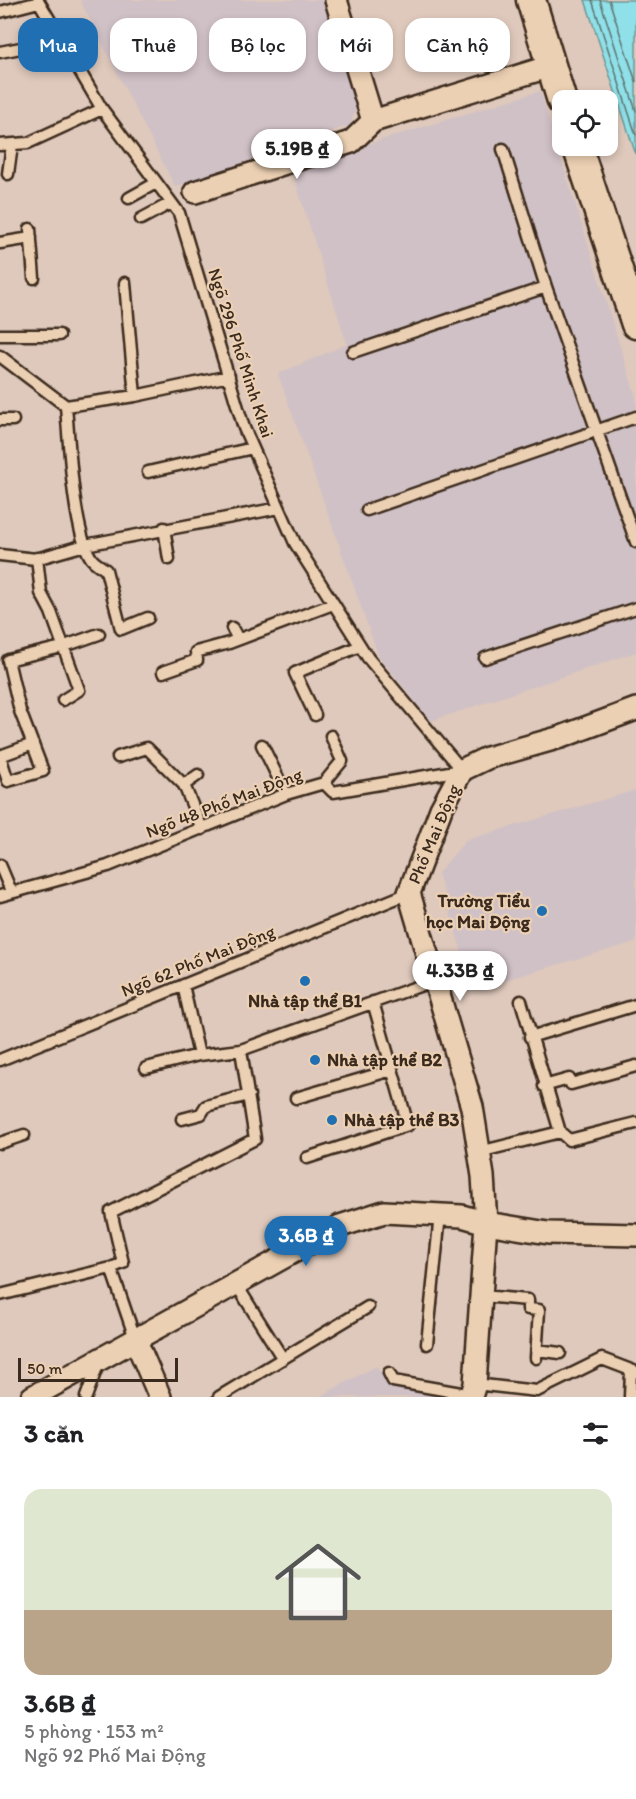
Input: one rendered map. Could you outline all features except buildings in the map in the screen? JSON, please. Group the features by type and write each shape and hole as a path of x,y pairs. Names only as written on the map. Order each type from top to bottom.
{"main road":[{"path":"531,0 559,90"},
{"path":"580,156 636,324"}],"street":[{"path":"336,0 373,122"},
{"path":"195,192 351,142 373,122 551,66"},
{"name":"Phố Mai Động","path":"473,1392 486,1223 479,1152 472,1107 433,981 409,893 441,809 462,770 487,758 561,737 636,710"},
{"path":"32,1397 340,1227 384,1212 462,1216 486,1223 548,1233 636,1235"},
{"path":"136,1341 160,1397"}],"lane":[{"path":"0,12 39,1"},
{"name":"Ngõ 296 Phố Minh Khai","path":"39,1 49,18"},
{"path":"0,52 18,49"},
{"name":"Ngõ 296 Phố Minh Khai","path":"81,72 102,109 178,213 253,447 295,543 360,646 462,770"},
{"path":"0,145 28,143 102,109"},
{"path":"8,174 12,145"},
{"path":"503,149 546,287 636,542"},
{"path":"129,198 156,183"},
{"path":"141,219 171,203"},
{"path":"0,243 30,234 34,278"},
{"path":"125,283 135,396"},
{"path":"353,352 546,287"},
{"path":"0,335 59,333"},
{"path":"0,356 66,406 135,396 229,376"},
{"path":"66,406 72,475 85,544 92,560 106,570 121,629 148,618"},
{"path":"367,510 636,417"},
{"path":"0,420 13,420"},
{"path":"148,472 253,447"},
{"path":"0,555 37,558 85,544 279,508"},
{"path":"165,528 169,559"},
{"path":"37,558 41,593 51,612 79,690 63,700"},
{"path":"163,672 197,660 196,652 333,604"},
{"path":"486,658 636,608"},
{"path":"232,628 238,639"},
{"path":"33,744 0,756 8,781 43,771 33,744 20,711 8,660 62,647 99,634"},
{"path":"315,715 295,673 360,646"},
{"path":"324,783 342,761 331,736"},
{"path":"262,746 286,794"},
{"path":"118,757 147,748 184,785 202,829"},
{"name":"Ngõ 48 Phố Mai Động","path":"5,894 108,866 286,794 324,783 333,792 462,770"},
{"path":"184,785 198,775"},
{"path":"0,865 5,894"},
{"name":"Ngõ 62 Phố Mai Động","path":"0,1060 409,893"},
{"path":"146,1068 199,1055 241,1050 433,981"},
{"path":"183,985 199,1055"},
{"path":"521,1001 544,1086 560,1132 569,1140 636,1123"},
{"path":"307,1158 408,1125 373,1002"},
{"path":"530,1037 636,1005"},
{"path":"0,1295 111,1268 123,1263 111,1212 255,1139 241,1050"},
{"path":"544,1086 569,1079 571,1084 636,1066"},
{"path":"296,1098 392,1070"},
{"path":"182,1119 201,1114 206,1106 249,1095"},
{"path":"479,1152 560,1132"},
{"path":"0,1143 24,1135"},
{"path":"427,1344 440,1214"},
{"path":"111,1268 136,1341"},
{"path":"236,1284 283,1359"},
{"path":"482,1296 528,1300 528,1309 539,1310 537,1354 560,1353"},
{"path":"219,1397 368,1307"},
{"path":"86,1397 100,1359"},
{"path":"389,1373 393,1381 473,1392 533,1394 602,1359 633,1372 630,1397"}],"shaded area":[{"path":"80,0 325,0 331,18 318,18 318,72 351,72 360,98 350,125 175,187 117,72 197,72 197,18 110,18 110,59 98,35 98,18 89,18"},
{"path":"540,91 552,129 552,156 560,156 636,397 636,652 431,721 379,657 278,374 347,344 291,168"},
{"name":"Trường Tiểu học Mai Động","path":"636,790 636,942 473,989 438,873 466,840"},
{"path":"376,1366 389,1383 450,1394 449,1397 319,1397"}],"water":[{"path":"585,0 636,0 636,155 618,100 618,90 615,90"}],"place":[{"name":"Trường Tiểu học Mai Động","path":"542,911"},
{"name":"Nhà tập thể B1","path":"305,981"},
{"name":"Nhà tập thể B2","path":"315,1060"},
{"name":"Nhà tập thể B3","path":"332,1120"}]}
